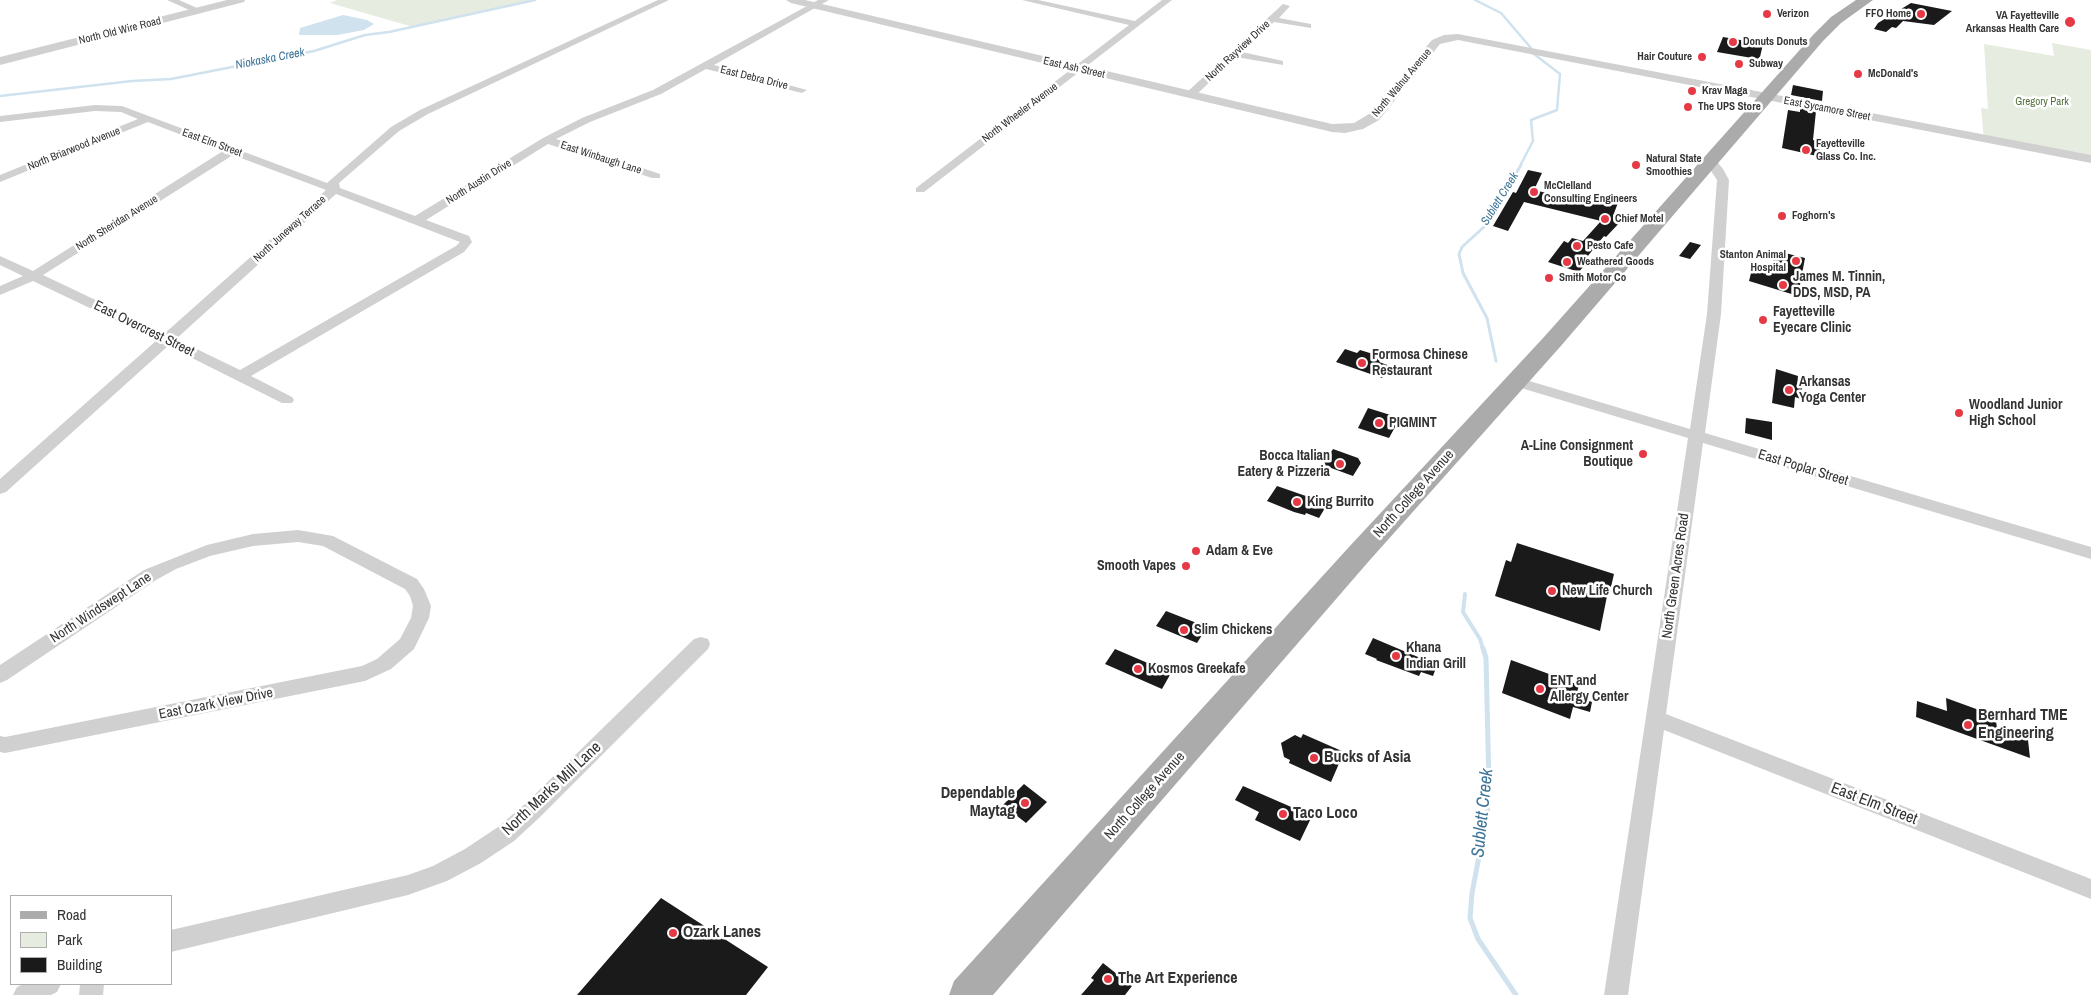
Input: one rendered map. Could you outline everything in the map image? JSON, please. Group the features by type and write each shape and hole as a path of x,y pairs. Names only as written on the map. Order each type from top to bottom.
{"main road":[{"name":"North College Avenue","path":"968,995 1359,554 1516,382 1780,81 1836,20 1866,0"}],"street":[{"path":"171,0 199,11"},
{"name":"North Old Wire Road","path":"0,61 240,0"},
{"name":"North Juneway Terrace","path":"2,482 168,340 335,189 333,182 395,129 410,120 666,0"},
{"name":"East Ash Street","path":"791,0 820,3 1079,69 1332,128 1345,129 1358,126"},
{"path":"1026,0 1137,24"},
{"name":"North Wheeler Avenue","path":"920,190 1168,0"},
{"name":"North Austin Drive","path":"417,220 547,140 586,120 657,92 820,3"},
{"name":"North Rayview Drive","path":"1190,95 1286,6"},
{"path":"1272,18 1308,26"},
{"name":"East Sycamore Street","path":"1444,38 1458,37 2091,159"},
{"name":"North Walnut Avenue","path":"1358,126 1374,117 1386,106 1436,42 1444,38"},
{"path":"1235,54 1280,63"},
{"name":"East Debra Drive","path":"706,66 802,90"},
{"path":"1780,81 1789,95 1810,106"},
{"name":"East Elm Street","path":"0,119 110,107 122,109 417,220"},
{"name":"North Briarwood Avenue","path":"0,178 147,119"},
{"name":"East Winbaugh Lane","path":"547,140 656,176"},
{"name":"North Sheridan Avenue","path":"0,291 33,276 233,150"},
{"name":"North Green Acres Road","path":"1616,995 1714,314 1723,180 1710,160"},
{"path":"239,377 460,249 466,242 461,237 417,220"},
{"name":"East Overcrest Street","path":"0,260 168,340 287,400"},
{"name":"East Poplar Street","path":"1516,382 2091,553"},
{"name":"North Windswept Lane","path":"0,675 150,575 207,551 275,537 298,536 327,540 411,584 418,594 422,606 415,631"},
{"name":"East Ozark View Drive","path":"0,744 5,745 345,679 384,664 396,655 415,631"},
{"name":"North Marks Mill Lane","path":"172,941 408,885 439,874 473,856 506,834 532,811 701,644"},
{"name":"East Elm Street","path":"1656,718 2091,889"},
{"path":"25,995 47,985"}],"green space":[{"path":"337,0 535,0 413,27 330,3"},
{"name":"Gregory Park","path":"2052,43 2091,50 2091,159 1984,139 1981,108 1988,109 1984,44 2054,56"}],"water":[{"path":"343,15 367,20 374,24 364,30 337,35 299,35 300,28"}],"building":[{"name":"FFO Home","path":"1911,3 1952,11 1934,25 1903,21 1896,28 1892,27 1886,32 1874,29 1878,23"},
{"path":"1723,37 1763,44 1760,57 1758,59 1717,52"},
{"path":"1793,85 1823,91 1822,101 1791,95"},
{"path":"1800,108 1816,111 1813,140 1822,142 1817,156 1782,148 1788,110 1800,112"},
{"path":"1528,170 1542,173 1534,190 1584,202 1585,199 1603,203 1605,197 1619,200 1613,216 1622,220 1606,237 1604,236 1583,262 1586,263 1579,272 1548,262 1564,241 1568,243 1572,238 1583,241 1601,221 1524,202 1508,231 1493,226 1513,192 1516,193"},
{"path":"1690,242 1701,245 1690,259 1679,256"},
{"path":"1777,251 1805,258 1798,296 1749,281 1752,269 1771,274 1774,252"},
{"name":"Formosa Chinese Restaurant","path":"1345,349 1357,353 1360,350 1383,357 1379,362 1390,366 1382,378 1336,362"},
{"name":"Arkansas Yoga Center","path":"1776,369 1798,376 1797,387 1802,388 1801,399 1795,397 1794,408 1772,403"},
{"name":"PIGMINT","path":"1368,408 1400,418 1389,438 1358,428"},
{"path":"1746,418 1772,422 1772,440 1745,433"},
{"name":"Bocca Italian Eatery & Pizzeria","path":"1333,449 1358,458 1361,463 1353,476 1323,465"},
{"name":"King Burrito","path":"1277,486 1328,503 1319,518 1306,513 1305,515 1294,512 1267,501"},
{"name":"New Life Church","path":"1517,543 1614,574 1611,587 1609,586 1600,631 1495,596 1506,560 1511,562"},
{"name":"Slim Chickens","path":"1166,611 1207,627 1197,643 1156,626"},
{"name":"Khana Indian Grill","path":"1373,638 1437,665 1433,676 1421,672 1419,676 1365,654"},
{"name":"Kosmos Greekafe","path":"1115,649 1171,673 1162,689 1105,664"},
{"name":"ENT and Allergy Center","path":"1511,660 1579,685 1576,696 1592,702 1590,712 1573,707 1570,719 1502,693"},
{"name":"Bernhard TME Engineering","path":"1946,698 1990,714 1991,718 1996,720 1997,729 2028,740 2030,758 1916,717 1917,701 1947,711"},
{"name":"Bucks of Asia","path":"1303,734 1344,752 1331,782 1289,763 1290,760 1284,757 1281,743 1295,735 1301,738"},
{"name":"Dependable Maytag","path":"1024,784 1047,802 1026,823 1003,805"},
{"name":"Taco Loco","path":"1243,786 1312,816 1300,841 1255,820 1259,812 1235,800"},
{"name":"Ozark Lanes","path":"661,898 768,967 746,995 577,995"},
{"name":"The Art Experience","path":"1103,963 1132,986 1125,995 1081,995 1094,980 1091,978"}],"waterway":[{"name":"Niokaska Creek","path":"0,96 132,81 171,79 314,51 365,35 389,32 535,0"},
{"name":"Sublett Creek","path":"1475,0 1501,13 1531,48"},
{"name":"Sublett Creek","path":"1520,166 1533,141 1531,120 1557,110 1560,74 1534,54"},
{"name":"Sublett Creek","path":"1496,361 1487,318 1463,273 1459,254 1462,247 1485,226 1521,165"},
{"name":"Sublett Creek","path":"1465,594 1463,612 1480,639 1483,649"},
{"name":"Sublett Creek","path":"1483,648 1486,658 1489,786 1487,815 1472,893 1470,918 1478,939 1516,995"}],"place":[{"name":"Verizon","path":"1767,14"},
{"name":"FFO Home","path":"1921,14"},
{"name":"VA Fayetteville Arkansas Health Care","path":"2070,22"},
{"name":"Donuts Donuts","path":"1733,42"},
{"name":"Hair Couture","path":"1702,57"},
{"name":"Subway","path":"1739,64"},
{"name":"McDonald's","path":"1858,74"},
{"name":"Krav Maga","path":"1692,91"},
{"name":"The UPS Store","path":"1688,107"},
{"name":"Fayetteville Glass Co. Inc.","path":"1806,150"},
{"name":"Natural State Smoothies","path":"1636,165"},
{"name":"McClelland Consulting Engineers","path":"1534,192"},
{"name":"Foghorn's","path":"1782,216"},
{"name":"Chief Motel","path":"1605,219"},
{"name":"Pesto Cafe","path":"1577,246"},
{"name":"Stanton Animal Hospital","path":"1796,261"},
{"name":"Weathered Goods","path":"1567,262"},
{"name":"Smith Motor Co","path":"1549,278"},
{"name":"James M. Tinnin, DDS, MSD, PA","path":"1783,285"},
{"name":"Fayetteville Eyecare Clinic","path":"1763,320"},
{"name":"Formosa Chinese Restaurant","path":"1362,363"},
{"name":"Arkansas Yoga Center","path":"1789,390"},
{"name":"Woodland Junior High School","path":"1959,413"},
{"name":"PIGMINT","path":"1379,423"},
{"name":"A-Line Consignment Boutique","path":"1643,454"},
{"name":"Bocca Italian Eatery & Pizzeria","path":"1340,464"},
{"name":"King Burrito","path":"1297,502"},
{"name":"Adam & Eve","path":"1196,551"},
{"name":"Smooth Vapes","path":"1186,566"},
{"name":"New Life Church","path":"1552,591"},
{"name":"Slim Chickens","path":"1184,630"},
{"name":"Khana Indian Grill","path":"1396,656"},
{"name":"Kosmos Greekafe","path":"1138,669"},
{"name":"ENT and Allergy Center","path":"1540,689"},
{"name":"Bernhard TME Engineering","path":"1968,725"},
{"name":"Bucks of Asia","path":"1314,758"},
{"name":"Dependable Maytag","path":"1025,803"},
{"name":"Taco Loco","path":"1283,814"},
{"name":"Ozark Lanes","path":"673,933"},
{"name":"The Art Experience","path":"1108,979"}]}
